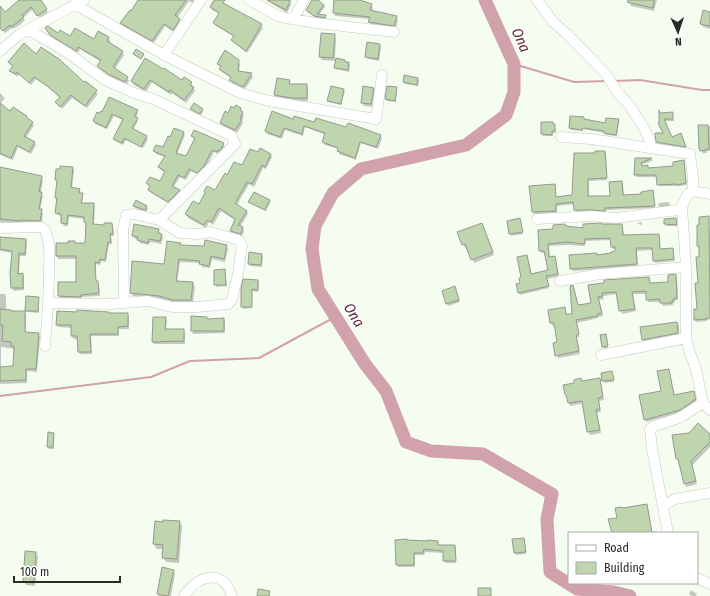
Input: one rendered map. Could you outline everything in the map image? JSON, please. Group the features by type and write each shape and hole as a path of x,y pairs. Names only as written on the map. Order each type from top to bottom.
{"street":[{"path":"164,55 201,0"},
{"path":"249,0 280,17 394,32"},
{"path":"293,19 304,0"},
{"path":"537,0 553,22 567,34 606,74 618,93 630,106 644,128 650,141 650,148"},
{"path":"0,51 20,34 79,2 164,55 240,93 269,101 376,119 382,75"},
{"path":"29,30 68,53 105,80 134,93 153,99 232,136 235,144 159,220"},
{"path":"561,137 591,139 690,154 693,191"},
{"path":"668,532 652,449 650,429 706,406 686,338 686,267 682,207 687,195 693,191 710,194"},
{"path":"537,219 592,216 616,218 678,210 682,207"},
{"path":"49,302 110,304 148,302 172,307 197,307 228,304 232,300 238,274 242,246 239,240 210,232 199,234 180,233 159,220 134,214 126,215 123,230 124,303"},
{"path":"0,228 41,228 45,230 48,236 50,251 49,302 45,346"},
{"path":"560,281 600,274 686,267"},
{"path":"601,355 686,338"},
{"path":"663,506 675,499 710,493"},
{"path":"184,596 200,581 214,577 219,578 226,584 232,596"},
{"path":"698,578 710,584"}],"building":[{"path":"19,0 41,0 47,9 37,16 31,7 22,15 24,17 3,31 0,28 0,6 5,12"},
{"path":"138,0 186,0 175,15 180,19 173,30 164,24 152,41 120,23 130,10 131,11"},
{"path":"214,0 225,0 223,3 262,24 246,51 231,40 234,36 213,23 219,13 210,7"},
{"path":"267,0 288,0 290,2 286,10"},
{"path":"312,0 318,0 324,5 317,14 326,15 325,18 314,16 306,10"},
{"path":"334,0 360,0 372,4 370,10 397,16 394,26 368,22 370,17 333,13"},
{"path":"628,0 654,0 653,8 627,2"},
{"path":"703,10 710,12 710,26 700,24"},
{"path":"48,26 58,33 60,30 70,36 75,28 94,39 98,31 109,37 107,41 123,51 113,67 128,77 125,82 108,74 97,66 101,60 78,47 76,51 50,35 45,28"},
{"path":"321,33 335,34 333,58 319,57"},
{"path":"367,42 380,44 378,59 365,57"},
{"path":"24,43 36,54 41,47 59,59 84,82 85,81 97,90 85,106 71,95 60,107 55,102 60,97 46,85 34,77 29,83 17,72 16,74 9,71 13,66 8,62"},
{"path":"136,49 144,54 141,59 133,54"},
{"path":"225,50 239,60 238,71 252,73 243,87 229,80 231,77 219,69 221,66 217,64"},
{"path":"145,58 182,80 184,77 192,82 190,85 194,87 184,100 170,90 169,92 150,80 144,89 131,81"},
{"path":"336,58 349,62 348,70 334,68"},
{"path":"404,75 418,78 417,85 403,82"},
{"path":"277,78 290,80 289,84 307,84 307,98 292,98 274,95"},
{"path":"331,86 344,89 341,104 327,101"},
{"path":"363,86 374,88 371,104 361,103"},
{"path":"387,86 397,87 395,101 385,99"},
{"path":"109,97 138,110 134,116 138,118 132,128 147,136 141,147 124,138 122,143 113,139 123,119 112,114 106,128 93,121 97,112 102,112"},
{"path":"0,103 10,111 13,107 33,122 24,136 35,142 29,152 17,145 11,158 0,153"},
{"path":"194,103 203,109 200,114 190,109"},
{"path":"236,105 241,108 240,110 243,112 240,118 242,119 235,130 220,123 225,111 228,113 231,106 234,108"},
{"path":"659,110 660,113 673,112 673,119 664,119 672,137 681,133 686,147 656,142 655,133 663,133 658,123"},
{"path":"272,111 293,119 294,116 314,122 316,118 346,127 348,123 381,135 376,147 360,142 355,158 337,151 338,148 322,142 325,133 304,126 302,134 284,128 280,137 265,131"},
{"path":"570,116 584,117 584,119 605,123 606,118 619,119 616,135 604,133 604,131 569,128"},
{"path":"541,122 553,122 553,124 555,124 555,131 552,131 552,135 541,134"},
{"path":"698,125 708,125 709,149 700,151 699,149"},
{"path":"174,128 184,132 176,153 186,156 195,138 191,136 194,130 224,143 219,151 218,150 217,152 212,150 204,166 197,173 189,169 184,178 178,175 172,186 180,190 168,202 148,190 150,186 146,183 150,177 160,181 165,171 158,167 165,156 153,151 156,145 163,147"},
{"path":"260,148 271,154 265,167 262,165 252,184 247,182 235,203 247,211 238,225 243,227 241,234 230,231 235,219 219,208 211,222 207,220 204,225 185,214 193,201 199,204 207,186 215,190 225,173 227,175 234,162 242,165 250,149 258,152"},
{"path":"595,151 605,151 607,178 588,179 588,196 610,196 609,182 622,181 623,195 641,194 641,192 653,190 655,206 605,208 605,211 574,210 573,202 556,204 556,211 532,212 529,186 555,184 556,197 572,195 574,153 595,153"},
{"path":"635,158 652,158 641,163 642,166 648,165 648,168 673,166 673,162 684,160 686,183 677,185 657,185 656,175 634,175"},
{"path":"60,166 73,167 71,187 80,189 79,193 83,193 81,203 94,203 93,224 104,225 104,223 112,223 113,234 110,234 111,242 108,242 105,260 100,259 99,263 95,262 96,281 98,281 99,293 81,295 81,297 58,296 58,282 76,282 76,256 56,256 56,243 68,243 68,241 75,241 75,243 85,243 86,223 84,222 84,217 68,215 67,224 61,223 61,214 55,213 57,198 55,198 57,180 55,180 56,169 60,169"},
{"path":"0,167 42,176 39,192 42,192 39,209 42,209 40,221 0,219"},
{"path":"254,192 270,200 265,210 248,202"},
{"path":"136,200 147,206 145,210 133,206"},
{"path":"709,216 710,318 694,320 694,309 697,309 695,283 698,283 696,257 699,257 699,246 697,246 697,225 699,225 699,217"},
{"path":"520,218 523,232 509,234 507,221"},
{"path":"676,218 677,225 664,224 664,219"},
{"path":"482,223 493,252 471,260 465,244 462,245 457,232"},
{"path":"134,224 159,229 158,233 162,234 160,241 149,239 148,243 137,240 138,237 132,236"},
{"path":"565,224 566,226 583,228 583,224 622,224 623,235 659,234 660,249 673,248 674,259 653,261 652,248 636,248 637,264 570,269 569,255 597,253 597,255 615,251 615,247 611,247 610,238 585,239 584,244 567,242 548,244 549,257 555,256 558,274 546,276 549,286 518,293 516,284 520,283 519,278 521,277 517,257 527,255 531,274 548,270 544,251 539,251 538,230 553,229 553,225"},
{"path":"0,237 26,239 25,254 19,253 18,274 23,273 23,288 11,288 10,274 12,251 0,249"},
{"path":"205,240 227,245 224,259 211,256 209,266 199,264 200,261 179,259 176,281 193,282 191,300 173,300 159,296 130,293 132,261 164,264 167,241 181,243 180,245 204,246"},
{"path":"249,252 262,254 261,265 248,264"},
{"path":"225,269 226,285 214,285 214,270"},
{"path":"676,274 677,298 672,300 672,303 660,303 660,299 646,300 646,291 632,292 635,309 619,311 616,292 602,293 603,296 598,297 602,313 597,314 598,316 576,320 579,334 576,335 579,351 555,356 553,343 557,342 554,323 550,323 548,310 565,307 566,314 572,314 570,286 573,285 578,305 591,303 588,285 604,283 604,280 649,277 650,283 668,282 668,275"},
{"path":"243,279 258,280 258,290 252,289 252,307 241,307 241,289"},
{"path":"455,286 459,300 446,304 442,291"},
{"path":"26,296 39,297 38,311 25,311"},
{"path":"0,309 25,311 25,332 39,333 36,369 26,369 26,380 0,381 0,367 13,366 14,346 11,346 11,342 2,341 3,325 0,325"},
{"path":"77,310 128,313 128,326 118,327 118,334 90,334 91,352 78,352 77,336 71,336 71,325 56,325 57,311 77,312"},
{"path":"191,316 207,317 207,319 224,318 224,331 191,331"},
{"path":"153,317 166,317 165,329 184,329 184,341 152,342"},
{"path":"677,322 678,333 642,340 640,327"},
{"path":"606,334 608,346 602,347 600,335"},
{"path":"669,369 674,395 694,391 696,400 693,400 680,410 644,420 639,395 661,391 657,371"},
{"path":"612,371 614,380 602,381 601,373"},
{"path":"581,378 582,381 600,378 603,397 598,398 600,409 596,410 600,430 587,432 582,401 568,403 565,395 563,385 574,383 574,380"},
{"path":"698,423 710,434 710,442 691,461 696,481 684,484 678,459 676,459 672,435 689,433"},
{"path":"48,432 54,433 53,447 47,447"},
{"path":"647,504 652,532 612,532 608,519 617,518 615,508"},
{"path":"163,520 180,521 177,559 162,558 163,545 153,544 155,521 163,522"},
{"path":"524,538 526,552 514,553 512,539"},
{"path":"407,539 438,541 438,545 455,545 456,561 443,561 443,551 424,549 423,553 414,553 414,565 396,565 395,540"},
{"path":"25,551 36,552 34,583 23,582"},
{"path":"162,567 174,570 168,596 157,594"},
{"path":"478,588 491,588 491,596 478,596"},
{"path":"258,589 270,591 269,596 257,596"}],"waterway":[{"name":"Ona","path":"485,0 514,64 514,92 506,115 466,145 361,169 333,193 315,226 312,249 318,289 365,364 386,391 406,442 431,451 483,454 552,494 547,519 550,572 568,583"},
{"path":"514,64 574,82 608,81"},
{"path":"614,81 640,80 710,90"},
{"path":"0,396 151,377 190,361 259,358 335,317"},
{"name":"Ona","path":"569,584 577,589 614,592 630,596"}]}
